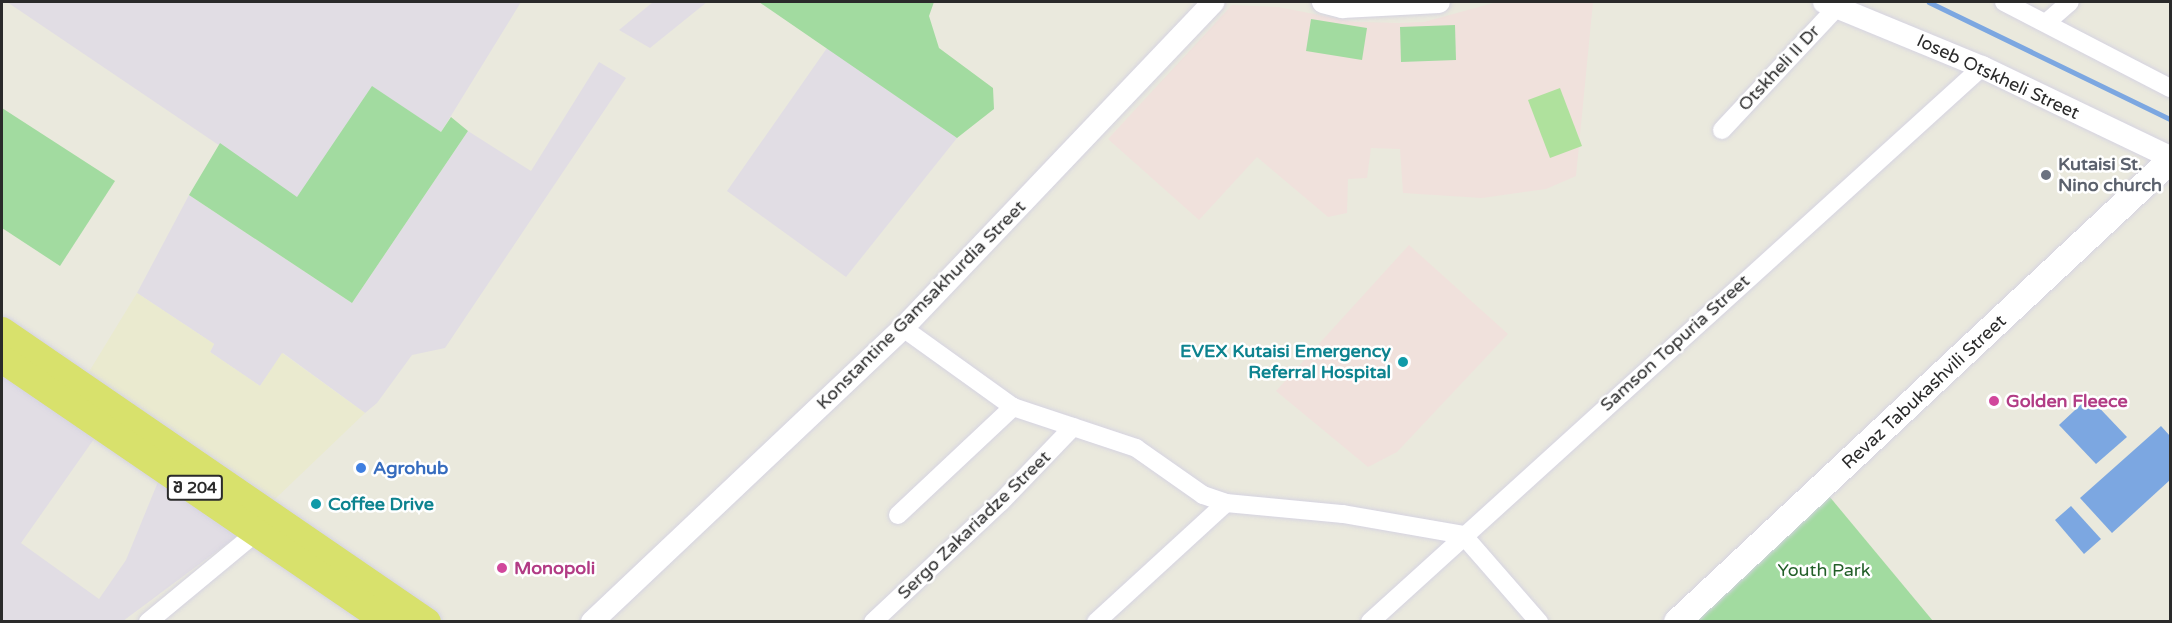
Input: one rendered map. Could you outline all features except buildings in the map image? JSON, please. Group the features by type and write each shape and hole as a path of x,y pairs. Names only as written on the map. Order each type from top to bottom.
{"main road":[{"name":"Revaz Tabukashvili Street","path":"1677,621 2170,159"},
{"name":"შ 204","path":"2,331 427,621"},
{"name":"შ 204","path":"2,359 258,531 387,621"}],"street":[{"name":"Konstantine Gamsakhurdia Street","path":"592,621 903,328 1213,2"},
{"path":"1323,2 1342,7 1376,7 1439,2"},
{"path":"2004,2 2047,22 2170,88"},
{"path":"2047,22 2070,2"},
{"name":"Ioseb Otskheli Street","path":"1831,4 1982,67 2170,159"},
{"name":"Otskheli II Dr","path":"1722,130 1831,4"},
{"name":"Samson Topuria Street","path":"1370,621 1982,67"},
{"path":"903,328 1013,407 1136,448 1203,495 1226,503 1343,514 1463,535 1539,621"},
{"path":"898,515 1013,407"},
{"name":"Sergo Zakariadze Street","path":"873,621 1001,502 1073,428"},
{"path":"1096,621 1226,503"},
{"path":"148,621 258,531"}],"shaded area":[{"path":"7,2 521,2 441,132 372,87 297,198"},
{"path":"653,2 707,2 650,48 619,30"},
{"path":"1497,2 1593,2 1576,176 1546,189 1482,198 1403,193 1400,149 1371,148 1367,178 1348,179 1347,213 1328,217 1257,157 1199,220 1108,139 1232,5 1278,7 1355,22 1400,23 1424,22"},
{"path":"827,48 957,138 846,277 727,191"},
{"path":"599,62 626,78 445,348 412,355 377,403 365,413 283,353 260,386 210,352 214,344 137,293 189,195 352,303 468,131 531,171"},
{"path":"1409,245 1508,334 1397,452 1368,467 1276,391"},
{"path":"137,293 214,344 210,352 260,386 282,353 365,413 274,500 87,375"},
{"path":"2,364 101,429 21,543 99,599 126,560 162,472 248,528 123,621 2,621"}],"green space":[{"path":"759,2 934,2 929,16 939,48 993,88 994,109 957,138"},
{"path":"1311,19 1367,28 1362,60 1306,51"},
{"path":"1455,25 1456,60 1401,62 1400,27"},
{"path":"372,86 441,132 451,117 468,131 352,303 189,195 220,143 297,197"},
{"path":"1560,88 1582,146 1550,158 1528,100"},
{"path":"2,108 115,181 60,266 2,228"},
{"name":"Youth Park","path":"1829,496 1933,621 1692,622"}],"water":[{"path":"2089,397 2127,437 2096,464 2059,425"},
{"path":"2161,426 2170,436 2170,480 2112,533 2080,498"},
{"path":"2071,506 2101,539 2084,554 2055,520"}],"waterway":[{"path":"1929,2 2170,119"}],"place":[{"name":"Kutaisi St. Nino church","path":"2046,175"},
{"name":"EVEX Kutaisi Emergency Referral Hospital","path":"1403,362"},
{"name":"Golden Fleece","path":"1994,401"},
{"name":"Agrohub","path":"361,468"},
{"name":"Coffee Drive","path":"316,504"},
{"name":"Monopoli","path":"502,568"}]}
